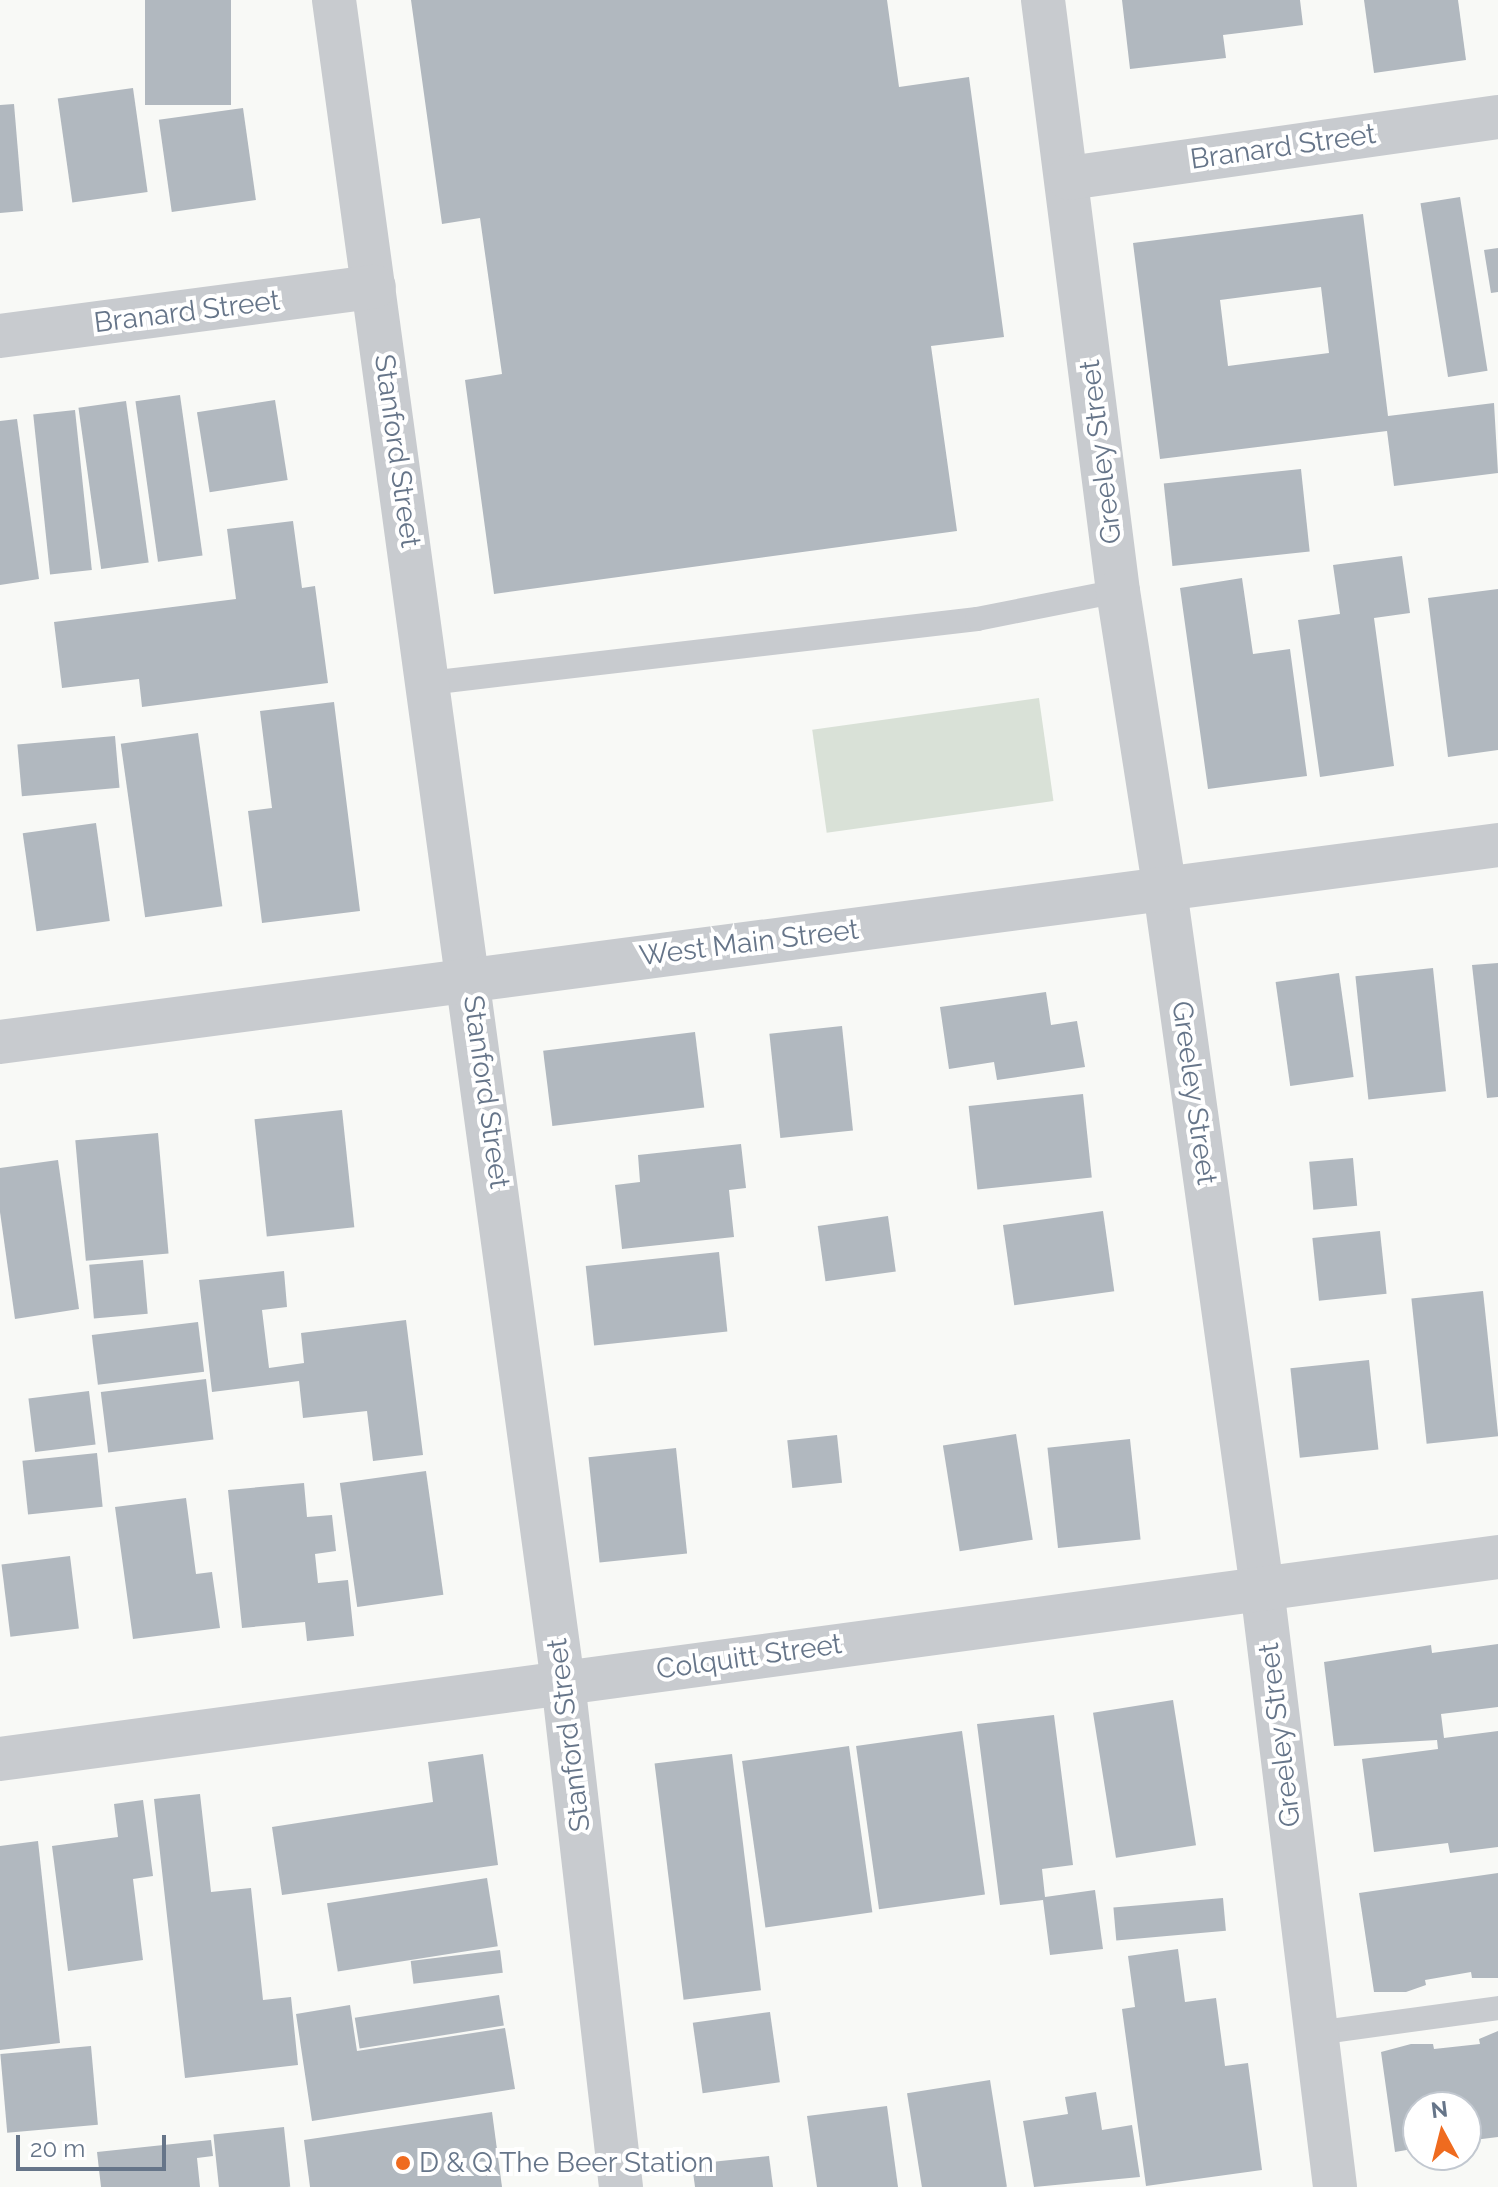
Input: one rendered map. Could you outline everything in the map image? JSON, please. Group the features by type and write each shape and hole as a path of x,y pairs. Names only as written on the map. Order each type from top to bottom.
{"street":[{"name":"Stanford Street","path":"334,0 470,978 563,1682 621,2187"},
{"name":"Greeley Street","path":"1043,0 1069,178 1118,591 1165,890 1262,1588 1335,2187"},
{"name":"Branard Street","path":"1069,178 1498,117"},
{"name":"Branard Street","path":"0,336 374,287"},
{"name":"West Main Street","path":"0,1042 1498,845"},
{"name":"Colquitt Street","path":"0,1759 1498,1557"}],"lane":[{"path":"429,683 977,619 1118,591"},
{"path":"1316,2033 1498,2008"}],"shaded area":[{"path":"1039,698 1053,801 827,833 812,730"}],"building":[{"path":"145,0 231,0 231,105 145,105"},
{"path":"411,0 887,0 899,87 969,77 1004,337 931,346 957,531 494,594 465,380 502,374 480,218 442,224"},
{"path":"1122,0 1300,0 1303,25 1223,35 1226,58 1130,69"},
{"path":"1364,0 1458,0 1466,60 1374,73"},
{"path":"133,88 148,192 72,203 58,99"},
{"path":"14,104 23,211 0,213 0,105"},
{"path":"243,108 256,200 172,212 159,120"},
{"path":"1460,197 1488,371 1448,377 1420,203"},
{"path":"1363,214 1388,416 1494,403 1498,473 1394,486 1387,431 1160,459 1133,243","holes":["1321,287 1329,353 1228,366 1220,300"]},
{"path":"1498,248 1498,292 1491,293 1484,250"},
{"path":"180,395 203,555 158,562 135,401"},
{"path":"275,400 288,480 210,492 197,412"},
{"path":"126,401 149,562 101,569 78,408"},
{"path":"75,410 92,570 50,575 33,414"},
{"path":"17,419 39,579 0,585 0,421"},
{"path":"1301,469 1310,552 1172,566 1164,483"},
{"path":"293,521 302,588 315,586 328,683 142,707 139,679 62,688 54,622 236,599 227,529"},
{"path":"1402,556 1410,613 1374,618 1394,766 1320,777 1298,620 1340,614 1333,565"},
{"path":"1242,578 1253,654 1290,649 1307,776 1208,789 1180,588"},
{"path":"1498,589 1498,750 1448,757 1428,598"},
{"path":"334,702 360,911 262,923 248,811 272,808 260,711"},
{"path":"198,733 222,906 145,917 121,744"},
{"path":"115,736 120,788 22,796 17,745"},
{"path":"96,823 110,921 36,931 23,833"},
{"path":"1498,963 1498,1097 1487,1098 1472,965"},
{"path":"1433,968 1446,1091 1368,1099 1355,976"},
{"path":"1339,973 1354,1077 1290,1086 1276,982"},
{"path":"1046,992 1051,1025 1077,1021 1085,1067 997,1080 994,1062 949,1069 940,1007"},
{"path":"842,1026 853,1130 780,1138 769,1034"},
{"path":"695,1032 704,1107 552,1126 543,1051"},
{"path":"1083,1094 1092,1178 977,1190 969,1106"},
{"path":"342,1110 354,1227 267,1237 254,1119"},
{"path":"158,1133 169,1254 86,1261 75,1140"},
{"path":"741,1144 746,1188 729,1190 734,1237 622,1249 615,1185 640,1182 638,1155"},
{"path":"1353,1158 1357,1206 1313,1210 1309,1162"},
{"path":"58,1160 79,1309 15,1319 0,1212 0,1168"},
{"path":"1103,1211 1114,1291 1014,1305 1003,1225"},
{"path":"888,1216 896,1271 825,1281 818,1226"},
{"path":"1380,1231 1387,1294 1319,1301 1312,1238"},
{"path":"719,1252 727,1332 594,1346 586,1266"},
{"path":"143,1260 148,1314 94,1319 89,1265"},
{"path":"284,1271 287,1307 262,1310 269,1368 304,1363 301,1333 406,1320 423,1455 373,1461 367,1411 303,1418 299,1381 212,1392 199,1280"},
{"path":"1483,1291 1498,1436 1427,1444 1411,1299"},
{"path":"198,1322 204,1372 98,1385 92,1335"},
{"path":"1369,1360 1378,1450 1300,1458 1290,1368"},
{"path":"206,1379 213,1440 108,1452 101,1392"},
{"path":"89,1391 96,1445 35,1452 28,1398"},
{"path":"1016,1434 1033,1540 960,1551 943,1446"},
{"path":"837,1435 842,1483 792,1488 787,1440"},
{"path":"1130,1439 1141,1539 1058,1548 1047,1448"},
{"path":"676,1448 687,1553 600,1563 588,1457"},
{"path":"97,1453 103,1507 28,1515 22,1461"},
{"path":"426,1471 443,1595 357,1607 340,1483"},
{"path":"304,1483 307,1517 332,1515 336,1551 315,1554 318,1583 348,1580 354,1636 307,1641 305,1622 242,1628 228,1490"},
{"path":"186,1498 196,1574 212,1572 220,1628 133,1639 115,1507"},
{"path":"70,1556 79,1628 10,1637 2,1564"},
{"path":"1498,1644 1498,1707 1441,1714 1444,1738 1498,1731 1498,1847 1450,1853 1448,1843 1374,1852 1362,1759 1438,1749 1437,1740 1334,1746 1324,1662 1431,1645 1432,1653"},
{"path":"1173,1700 1196,1845 1116,1858 1093,1713"},
{"path":"1054,1715 1073,1865 1042,1869 1045,1897 1095,1890 1103,1949 1050,1955 1043,1900 1000,1905 977,1724"},
{"path":"962,1731 985,1894 879,1909 856,1746"},
{"path":"849,1746 872,1912 765,1927 742,1761"},
{"path":"483,1754 498,1865 282,1895 272,1827 433,1802 428,1762"},
{"path":"732,1754 761,1990 684,2000 655,1764"},
{"path":"200,1794 211,1892 251,1888 263,2000 291,1997 298,2065 185,2078 154,1799"},
{"path":"143,1800 153,1876 133,1879 143,1960 68,1971 52,1846 118,1837 114,1804"},
{"path":"38,1841 60,2043 0,2050 0,1846"},
{"path":"1498,1873 1498,1978 1472,1978 1471,1972 1425,1980 1426,1985 1406,1992 1374,1992 1359,1893"},
{"path":"487,1878 498,1946 338,1971 327,1903"},
{"path":"1223,1898 1226,1931 1116,1940 1113,1908"},
{"path":"1178,1949 1185,2002 1216,1998 1225,2066 1248,2063 1262,2170 1146,2186 1122,2009 1135,2007 1128,1956"},
{"path":"500,1950 503,1973 413,1984 411,1961"},
{"path":"499,1995 504,2026 360,2048 355,2018"},
{"path":"350,2005 357,2051 505,2028 515,2089 312,2121 296,2014"},
{"path":"770,2012 780,2082 703,2093 693,2023"},
{"path":"1498,2031 1498,2137 1482,2139 1482,2091 1402,2091 1402,2151 1395,2152 1381,2052 1411,2044 1433,2044 1434,2049 1480,2044 1479,2039"},
{"path":"91,2046 98,2125 7,2133 0,2054"},
{"path":"990,2080 1007,2187 922,2187 907,2093"},
{"path":"1096,2092 1102,2130 1132,2125 1140,2177 1034,2187 1023,2121 1068,2114 1065,2097"},
{"path":"887,2106 898,2187 817,2187 807,2116"},
{"name":"D & Q The Beer Station","path":"492,2112 502,2187 310,2187 304,2140"},
{"path":"284,2127 290,2187 219,2187 213,2134"},
{"path":"211,2140 213,2156 197,2158 200,2187 101,2187 97,2152"},
{"path":"769,2156 773,2187 695,2187 692,2164"}],"place":[{"name":"D & Q The Beer Station","path":"403,2163"}]}
